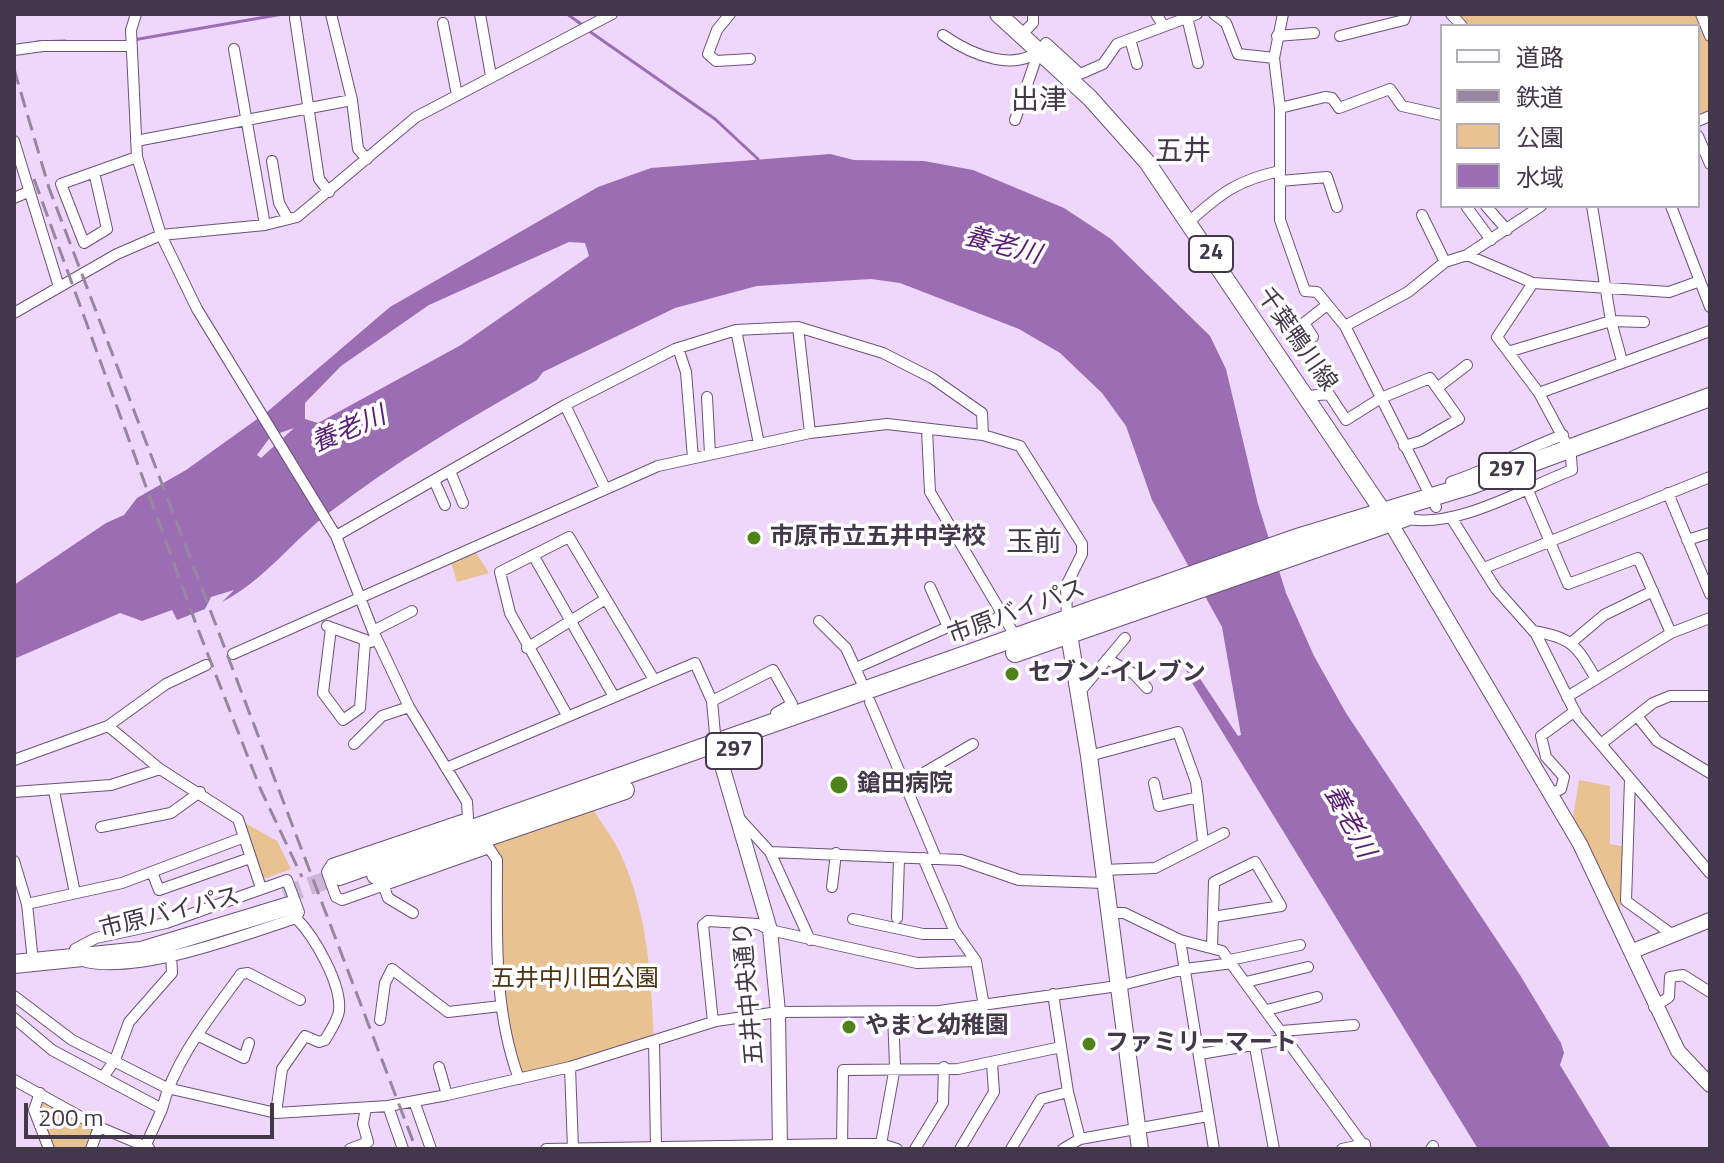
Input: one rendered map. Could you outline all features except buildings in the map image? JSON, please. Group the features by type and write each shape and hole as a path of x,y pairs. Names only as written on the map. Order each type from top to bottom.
{"highway":[{"name":"市原バイパス","path":"341,881 1306,543 1392,517 1431,498 1567,446 1710,397"},
{"name":"市原バイパス","path":"1567,446 1710,408"},
{"name":"市原バイパス","path":"868,697 1017,639 1068,627"},
{"name":"市原バイパス","path":"14,964 178,942 290,907"},
{"name":"市原バイパス","path":"23,952 75,955"}],"main road":[{"name":"千葉鴨川線","path":"998,14 1120,129 1190,221 1240,302 1392,517"},
{"path":"1068,627 1089,756 1140,1149"}],"street":[{"path":"136,14 131,46 137,157 161,235 199,313 336,536 362,597 372,638 409,707 467,802 468,818 332,864 327,872 336,897 342,900 489,848 497,860 501,1006 505,1042 519,1079"},
{"path":"331,14 352,100 358,149 367,159"},
{"path":"480,14 491,76"},
{"path":"14,313 117,254 161,235 265,225 297,217 416,117 612,14"},
{"path":"730,14 717,30 708,54 716,61 750,59"},
{"path":"1020,36 1033,23 1033,14"},
{"path":"1156,14 1163,25"},
{"path":"1214,14 1226,23 1238,54 1274,58"},
{"path":"1283,14 1274,58 1280,108 1280,220 1305,291 1317,292 1345,326 1431,498"},
{"path":"1340,36 1404,20 1406,14"},
{"path":"1701,14 1710,36"},
{"path":"1015,120 1038,53 1046,43 1080,74 1103,64 1117,44 1192,16 1198,63"},
{"path":"295,18 319,179 329,192"},
{"path":"443,23 457,95"},
{"path":"1277,36 1314,33"},
{"path":"943,35 968,53 1013,61 1038,53"},
{"path":"1130,39 1137,64"},
{"path":"14,50 43,46 131,46"},
{"path":"234,49 265,225"},
{"path":"1280,108 1325,97 1332,98 1339,108 1390,89 1402,106 1440,115"},
{"path":"136,141 352,100"},
{"path":"14,141 59,287"},
{"path":"1700,141 1710,164"},
{"path":"94,172 107,229 84,243 61,184 94,172 137,157"},
{"path":"272,161 279,203 288,219"},
{"path":"1190,221 1224,190 1250,178 1327,177 1337,207"},
{"path":"14,198 28,192"},
{"path":"1467,208 1491,240"},
{"path":"1488,208 1507,230"},
{"path":"1345,326 1408,292 1445,262 1467,255 1538,208"},
{"path":"1592,208 1611,321 1622,361"},
{"path":"1672,208 1710,307"},
{"path":"1422,215 1445,262"},
{"path":"1467,255 1533,283 1606,291 1669,292 1700,281"},
{"path":"1392,517 1424,523 1452,519 1572,470 1567,446 1539,393 1511,351 1497,337 1533,283"},
{"path":"1313,337 1304,323 1327,305"},
{"path":"1511,351 1611,321 1644,322"},
{"path":"336,536 565,405 678,348 736,330 798,327 883,353 932,378 982,413 983,435"},
{"path":"798,327 810,433"},
{"path":"736,330 759,444"},
{"path":"1539,393 1710,331"},
{"path":"678,348 686,372 693,458"},
{"path":"1437,388 1467,365"},
{"path":"1307,396 1329,394 1346,420 1381,398 1430,378 1459,419 1421,441 1404,446"},
{"path":"707,397 710,454"},
{"path":"565,405 605,488"},
{"path":"233,654 658,466 810,433 887,424 983,435 1020,446 1082,544 1082,554 1066,586 1068,627"},
{"path":"927,430 930,492 1017,639"},
{"path":"450,471 463,503"},
{"path":"1484,568 1710,477"},
{"path":"434,480 445,505"},
{"path":"1527,488 1568,584 1638,558 1671,633"},
{"path":"1668,493 1710,594"},
{"path":"1392,517 1580,844 1633,951 1654,1007 1678,1051 1710,1085"},
{"path":"1452,519 1496,589 1533,631 1575,711 1630,779 1706,860 1710,873"},
{"path":"1687,540 1710,533"},
{"path":"567,715 510,613 500,572 569,537 653,678"},
{"path":"533,555 613,695"},
{"path":"930,587 948,627"},
{"path":"1572,642 1604,615 1653,591"},
{"path":"527,648 604,600"},
{"path":"331,628 323,693 343,720 360,708 372,638 412,611"},
{"path":"856,668 948,627 969,629 1005,615"},
{"path":"1567,697 1671,633 1710,618"},
{"path":"315,619 331,628 372,638"},
{"path":"819,621 846,648 856,668 936,858"},
{"path":"1533,631 1560,636 1572,642 1596,679"},
{"path":"1078,694 1125,638"},
{"path":"1107,659 1134,674 1147,688"},
{"path":"446,768 653,678 695,663 712,701 717,751"},
{"path":"14,760 108,726 166,684 206,665"},
{"path":"712,701 773,670 792,704 776,713"},
{"path":"1601,744 1653,703 1670,696 1710,696"},
{"path":"354,744 382,716 409,707"},
{"path":"1550,794 1561,789 1564,777 1546,757 1541,736 1575,711"},
{"path":"1637,716 1657,741 1710,773"},
{"path":"108,726 160,769 238,819 261,888"},
{"path":"1089,756 1178,732 1198,797 1203,842"},
{"path":"905,784 973,744"},
{"name":"五井中央通り","path":"717,751 770,930 778,1012 780,1148"},
{"path":"14,792 111,785 160,769"},
{"path":"1630,779 1626,901 1673,935"},
{"path":"1154,783 1159,806 1198,797"},
{"path":"54,791 75,893"},
{"path":"101,827 171,813 200,792"},
{"path":"737,815 770,852 810,940"},
{"path":"770,852 961,860 1019,880 1103,877 1155,868 1224,833"},
{"path":"27,904 122,883 242,838"},
{"path":"832,887 836,853"},
{"path":"152,872 159,890 250,858"},
{"path":"923,858 956,934 976,961 984,1006"},
{"path":"897,918 899,859"},
{"path":"14,861 27,904 23,952"},
{"path":"1212,948 1214,882 1255,862 1281,906 1213,917"},
{"path":"75,955 96,938 166,923 287,880 299,912 290,907"},
{"path":"384,887 388,898 413,913"},
{"path":"75,955 104,966 171,954 290,907"},
{"path":"276,1113 282,1069 305,1036 319,1042 325,1040 339,1014 338,994 311,933 290,907"},
{"path":"1107,913 1124,913 1180,940 1222,951 1366,1147"},
{"path":"853,919 923,934 956,934"},
{"path":"1633,951 1710,920"},
{"path":"713,1022 703,925 708,921 758,924 810,940 917,963 976,961"},
{"path":"1180,940 1214,1149"},
{"path":"14,996 72,1040 167,1088 276,1113 388,1106 447,1095 570,1067 713,1022 778,1012 893,1013 984,1006 1118,986 1300,945"},
{"path":"103,1077 115,1060 129,1022 172,973 171,954"},
{"path":"1246,982 1308,967"},
{"path":"380,1020 385,983 392,969 448,1012 501,1006"},
{"path":"14,1080 99,1127 148,1148 167,1088 197,1035 241,974 248,973 300,1000"},
{"path":"1654,1007 1669,997 1670,977 1683,975 1710,992"},
{"path":"1053,994 1068,1092 1080,1139"},
{"path":"1267,1010 1317,997"},
{"path":"881,1144 895,1067 893,1013"},
{"path":"14,1018 52,1050 162,1109"},
{"path":"1200,1054 1255,1047 1285,1035 1354,1025"},
{"path":"197,1035 244,1058 249,1043"},
{"path":"654,1041 656,1146"},
{"path":"842,1146 843,1070 992,1063 1061,1047"},
{"path":"1255,1047 1274,1149"},
{"path":"960,1149 994,1092 992,1063"},
{"path":"439,1067 447,1095"},
{"path":"570,1067 573,1148"},
{"path":"915,1149 943,1103 944,1067"},
{"path":"1011,1149 1041,1099 1068,1092"},
{"path":"40,1093 34,1110 49,1149"},
{"path":"414,1101 431,1149"},
{"path":"388,1106 403,1149"},
{"path":"350,1149 368,1142 363,1124 366,1108"},
{"path":"1063,1149 1080,1139 1208,1116"},
{"path":"91,1149 99,1127"},
{"path":"546,1149 656,1146 780,1148 881,1144 897,1149"},
{"path":"1342,1149 1366,1147"}],"green space":[{"path":"1457,14 1696,14 1710,47 1710,112 1700,116 1700,24 1466,24"},
{"path":"473,548 489,573 457,582 450,559"},
{"path":"1579,780 1610,786 1610,844 1627,847 1618,922 1571,830"},
{"name":"五井中川田公園","path":"590,802 618,848 637,900 649,970 654,1041 519,1079 505,1042 497,861 487,836"},
{"path":"238,819 277,841 291,869 258,881"},
{"path":"48,1102 93,1125 88,1149 53,1149 40,1111 41,1104"}],"water":[{"name":"養老川","path":"830,154 854,160 924,161 973,170 1064,208 1111,239 1210,336 1226,369 1258,504 1286,593 1314,656 1346,713 1520,975 1561,1043 1564,1053 1560,1065 1611,1149 1478,1149 1191,681 1184,664 1191,665 1238,736 1241,735 1222,627 1152,500 1126,426 1102,393 1060,353 1019,329 900,283 871,279 757,286 675,308 543,372 537,380 405,459 330,512 252,583 222,602 234,590 211,597 205,609 177,620 172,610 142,621 120,613 14,659 14,585 106,523 124,515 137,498 186,470 267,412 390,307 598,187 651,168","holes":["569,242 585,243 589,256 461,345 318,423 305,419 305,403 341,366 429,305","294,428 261,458 257,455 271,436"]}],"waterway":[{"path":"133,40 283,14"},
{"path":"567,14 584,26"},
{"path":"589,31 715,119 758,159"},
{"path":"37,42 65,41"}],"tunnel":[{"path":"284,895 339,876"}],"railway":[{"path":"14,69 49,188 416,1149"},
{"path":"34,179 196,624 260,788 302,877"}],"place":[{"name":"市原市立五井中学校","path":"754,538"},
{"name":"セブン-イレブン","path":"1012,674"},
{"name":"鎗田病院","path":"839,785"},
{"name":"やまと幼稚園","path":"849,1027"},
{"name":"ファミリーマート","path":"1089,1044"}],"district":[{"name":"出津","path":"1039,102"},
{"name":"五井","path":"1183,153"},
{"name":"玉前","path":"1034,544"}]}
